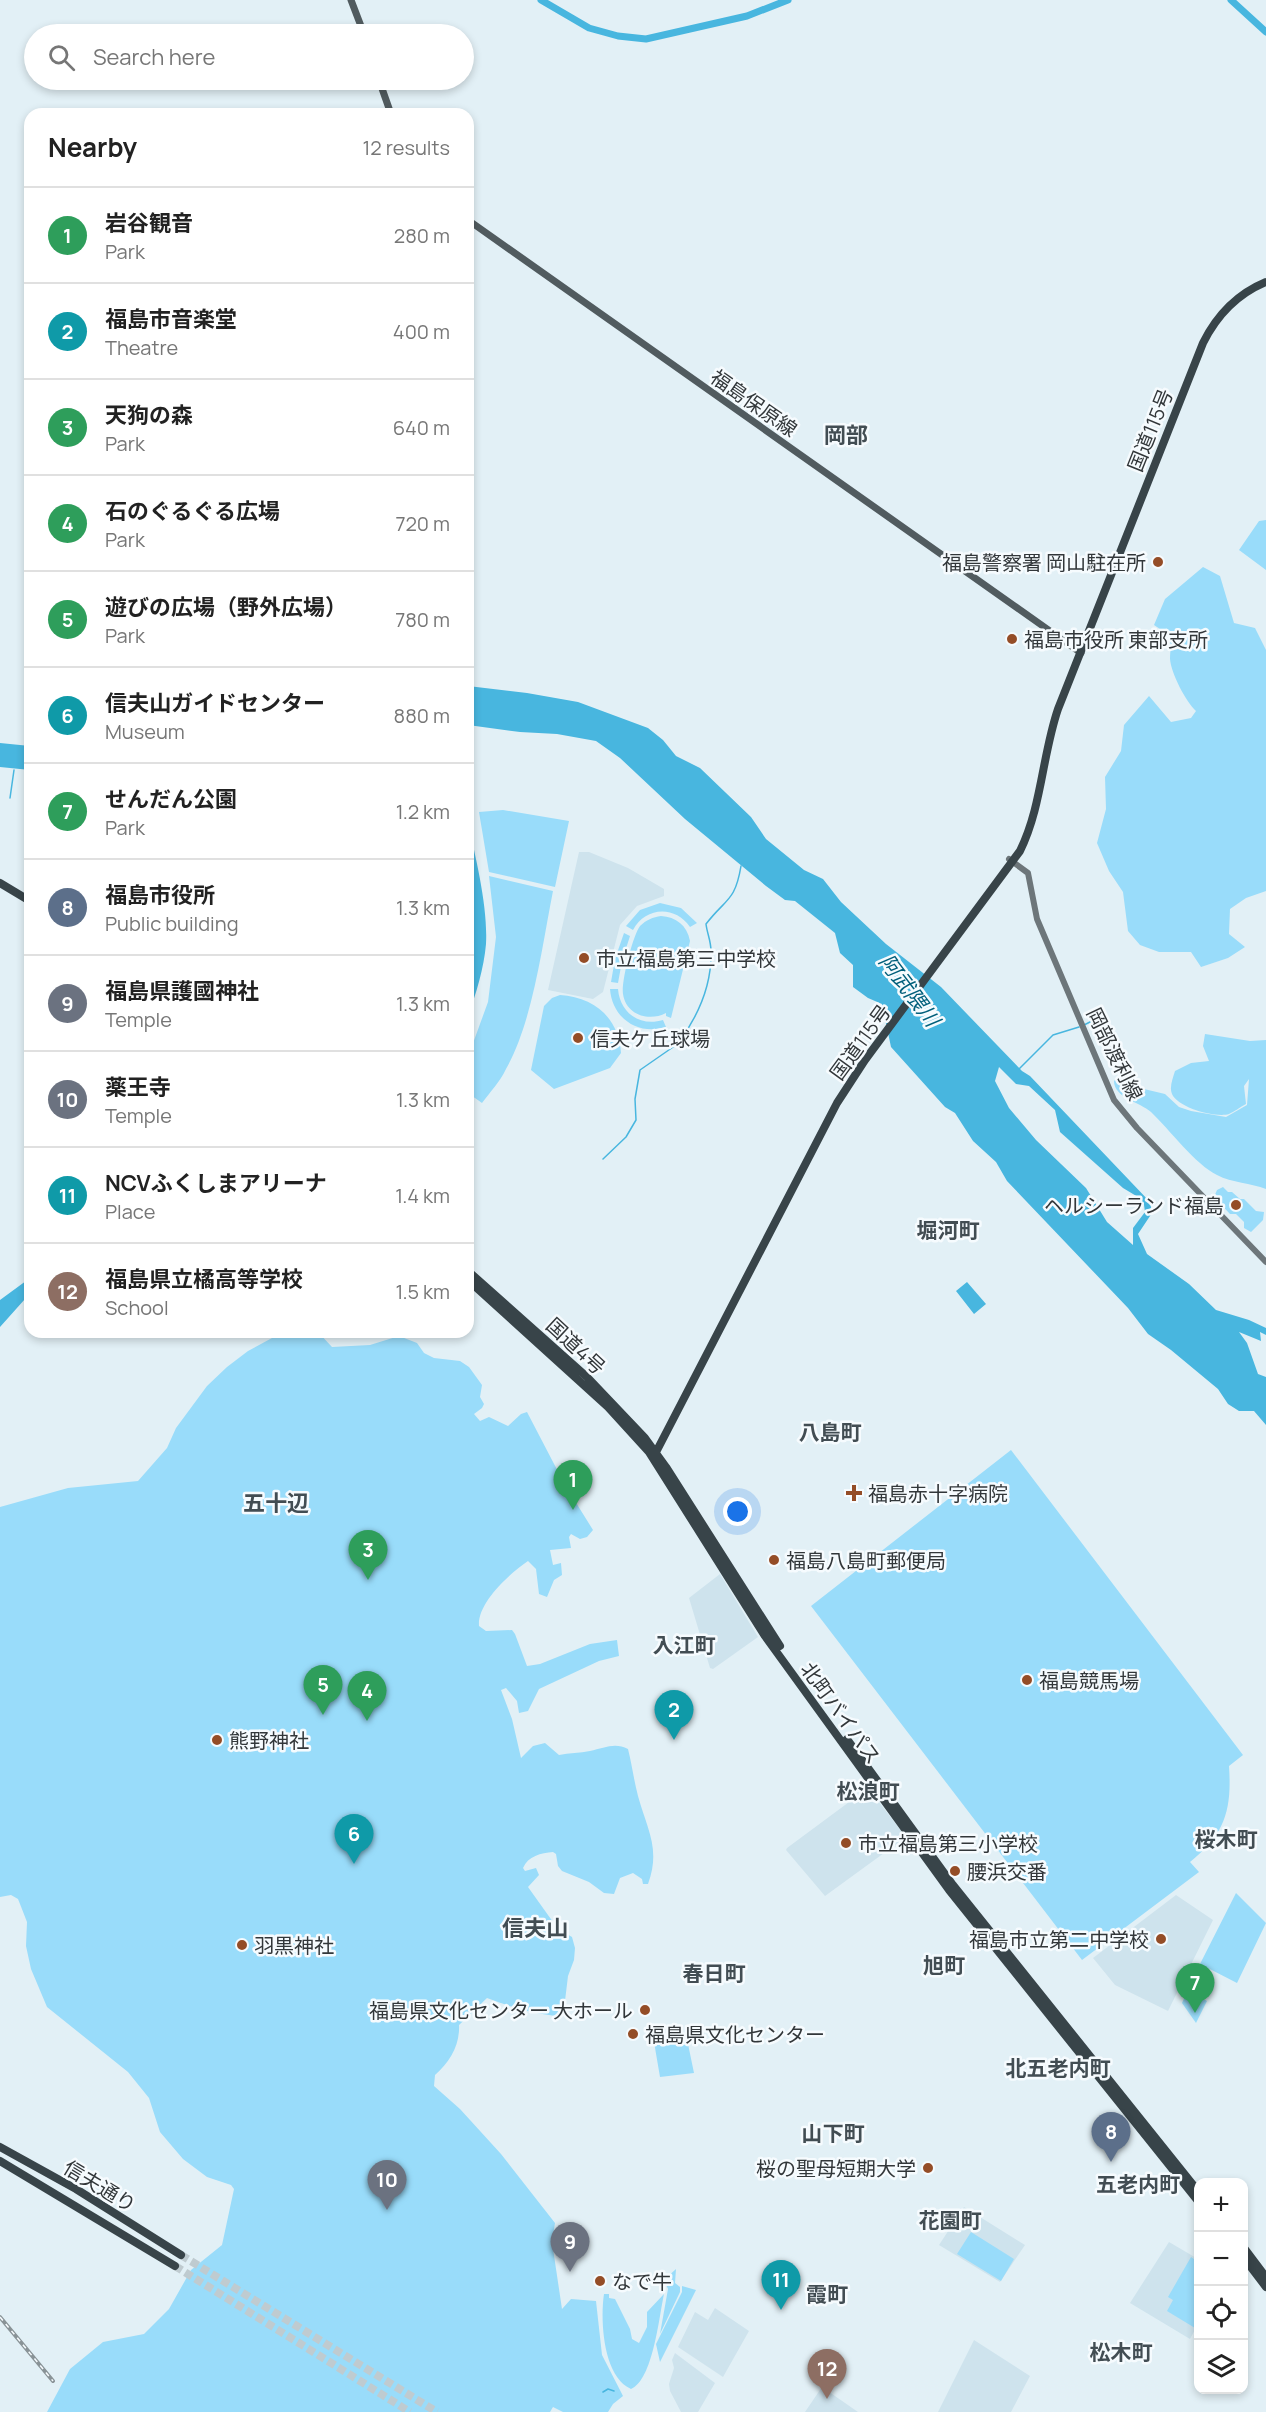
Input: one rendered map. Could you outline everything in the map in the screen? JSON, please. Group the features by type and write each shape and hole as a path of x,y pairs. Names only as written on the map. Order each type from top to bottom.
{"highway":[{"name":"国道115号","path":"653,1452 832,1111 863,1059 1011,860 1030,827 1049,737 1079,652 1209,332 1217,319 1239,296 1266,282"},
{"path":"0,877 24,891"},
{"path":"0,883 24,897"},
{"name":"国道4号","path":"474,1276 587,1377 653,1452"},
{"name":"国道4号","path":"474,1285 600,1399 653,1452"},
{"name":"北町バイパス","path":"653,1452 770,1632 953,1885 1194,2186"},
{"name":"北町バイパス","path":"653,1452 765,1636 910,1837 963,1907 1194,2195"},
{"name":"信夫通り","path":"0,2147 76,2189 181,2255"},
{"name":"信夫通り","path":"0,2161 175,2266"},
{"path":"1248,2253 1266,2277"},
{"path":"1248,2263 1266,2287"}],"main road":[{"path":"351,0 360,24"},
{"path":"383,90 389,108"},
{"name":"福島保原線","path":"474,224 1079,652"},
{"name":"岡部渡利線","path":"1011,860 1028,873 1037,919 1114,1100 1137,1128 1266,1263"}],"shaded area":[{"path":"1266,520 1266,570 1239,550 1259,521"},
{"path":"1203,567 1220,576 1234,623 1255,628 1266,650 1266,891 1246,898 1230,909 1229,934 1245,947 1228,958 1201,967 1191,952 1159,952 1140,945 1128,931 1123,892 1109,871 1097,843 1106,809 1105,777 1121,751 1124,725 1149,696 1171,722 1191,718 1196,711 1173,672 1169,635 1154,625 1165,599"},
{"path":"503,810 569,821 555,887 489,872 479,812"},
{"name":"市立福島第三中学校","path":"579,852 589,852 628,868 664,889 664,896 637,906 620,925 603,992 593,999 548,990"},
{"path":"489,876 553,891 536,983 523,1029 504,1074 482,1103 474,1097 474,1040 488,1002 496,937"},
{"path":"660,903 681,908 697,923 690,927 676,915 660,912 645,917 633,930 626,926 640,910"},
{"path":"661,916 680,923 689,935 690,941 671,1018 666,1016 666,1013 653,1017 633,1012 623,994 626,970 637,931 647,920"},
{"path":"624,933 630,936 618,983 611,982 615,959"},
{"path":"610,989 618,989 623,1005 633,1016 639,1020 655,1022 663,1020 666,1027 646,1029 628,1022 616,1008"},
{"name":"信夫ケ丘球場","path":"560,995 584,1000 602,1012 615,1029 621,1053 610,1068 554,1089 531,1070 544,1006 552,998"},
{"path":"1205,1034 1250,1041 1266,1040 1266,1189 1229,1180 1209,1170 1151,1112 1123,1096 1115,1087 1114,1081 1118,1077 1144,1089 1165,1094 1179,1107 1191,1111 1226,1117 1247,1105 1249,1079 1244,1086 1246,1104 1229,1114 1215,1115 1189,1108 1172,1094 1171,1085 1175,1071 1191,1063 1209,1061 1203,1046"},
{"name":"ヘルシーランド福島","path":"1223,1187 1240,1199 1244,1199 1256,1211 1264,1212 1263,1220 1251,1232 1244,1228 1244,1222 1236,1214 1230,1214 1214,1197 1217,1190"},
{"path":"272,1338 324,1338 332,1347 370,1345 393,1338 404,1338 417,1343 424,1353 434,1358 460,1361 469,1367 482,1385 480,1397 484,1404 474,1414 480,1421 489,1417 508,1426 521,1414 527,1412 565,1485 593,1530 587,1537 580,1539 571,1534 569,1537 571,1548 550,1550 553,1565 561,1563 562,1575 554,1580 547,1597 539,1594 536,1569 528,1561 512,1573 489,1598 483,1608 479,1626 486,1631 512,1630 527,1666 540,1664 590,1644 617,1640 619,1656 599,1661 539,1689 528,1711 519,1713 517,1701 506,1688 501,1690 512,1719 521,1758 533,1746 545,1743 559,1755 614,1746 628,1749 653,1849 652,1872 648,1884 643,1884 642,1879 633,1873 620,1878 614,1894 604,1893 589,1882 562,1871 558,1866 556,1854 553,1852 540,1854 528,1861 523,1868 525,1871 536,1868 539,1875 528,1887 558,1929 572,1937 575,1948 574,1960 568,1976 564,2009 559,2016 549,2015 522,2010 487,1998 459,2025 456,2046 445,2065 435,2075 434,2086 460,2109 501,2154 555,2223 552,2242 562,2309 571,2299 596,2301 602,2355 623,2396 613,2404 608,2412 563,2412 553,2407 550,2412 47,2412 70,2369 103,2342 144,2334 169,2309 191,2270 222,2245 234,2189 231,2185 207,2177 183,2159 160,2132 149,2098 128,2072 47,2007 31,1969 26,1946 27,1922 18,1899 11,1895 0,1897 0,1507 68,1488 138,1481 167,1448 176,1428 207,1386 248,1351"},
{"name":"福島競馬場","path":"1011,1450 1243,1755 1229,1766 1229,1796 1219,1831 1202,1852 1190,1862 1199,1872 1082,1960 811,1606"},
{"path":"720,1574 758,1637 713,1669 710,1668 689,1598"},
{"name":"市立福島第三小学校","path":"868,1788 906,1837 825,1896 786,1850"},
{"path":"1236,1893 1266,1923 1237,1983 1200,1964"},
{"name":"福島市立第二中学校","path":"1176,1895 1213,1920 1168,2011 1115,1985 1093,1958"},
{"path":"1188,1990 1207,2001 1196,2023 1182,2003"},
{"path":"681,2038 688,2044 694,2073 660,2077 654,2042"},
{"path":"964,2207 1025,2245 1000,2282 939,2245"},
{"path":"971,2232 1014,2259 1001,2281 957,2254"},
{"path":"1169,2242 1194,2257 1194,2332 1190,2339 1130,2303"},
{"path":"1191,2257 1194,2259 1194,2327 1167,2311 1173,2300 1168,2297"},
{"path":"676,2269 675,2283 680,2287 680,2292 660,2334 668,2289 664,2280"},
{"path":"682,2286 696,2290 660,2362 656,2344 682,2292"},
{"path":"604,2294 609,2294 609,2298 615,2299 630,2329 632,2339 639,2343 647,2327 647,2312 664,2294 650,2361 639,2383 631,2389 614,2373 609,2361 603,2332"},
{"path":"715,2308 749,2331 723,2377 678,2347 695,2312 708,2320"},
{"path":"974,2340 1030,2376 1011,2412 938,2412"},
{"path":"675,2353 715,2383 698,2412 681,2412 670,2391 669,2384 674,2368 672,2360"},
{"path":"822,2387 858,2412 805,2412"}],"water":[{"name":"阿武隈川","path":"474,687 578,702 648,728 663,740 676,756 700,768 751,817 766,839 804,870 823,879 841,902 886,944 941,987 1150,1202 1152,1213 1138,1234 1147,1254 1189,1284 1216,1310 1266,1328 1266,1335 1260,1332 1261,1341 1239,1332 1247,1343 1258,1374 1266,1377 1266,1425 1254,1411 1239,1411 1228,1404 1218,1389 1148,1334 1128,1308 1007,1181 996,1162 973,1141 955,1113 945,1107 891,1047 882,1004 868,998 853,987 853,965 840,953 835,933 795,901 785,900 766,886 685,819 620,758 596,741 557,734 474,726","holes":["999,1067 1016,1084 1029,1086 1055,1110 1060,1132 1123,1188 1138,1197 1144,1205 1145,1212 1133,1228 1133,1245 1107,1222 1086,1188 1036,1140 1009,1108 995,1081"]},
{"path":"0,743 24,745 24,769 0,767"},
{"path":"474,851 481,883 486,930 482,972 474,999"},
{"path":"24,1282 24,1300 0,1327 0,1300"},
{"path":"967,1282 986,1304 974,1314 956,1291"}],"waterway":[{"path":"541,0 589,28 618,36 646,39 747,16 788,0"},
{"path":"1231,0 1266,32"},
{"path":"10,798 14,770"},
{"path":"679,1042 698,1010 709,975 711,947 706,924 733,893 741,866"},
{"path":"1084,1025 1094,1020"},
{"path":"1019,1069 1053,1035 1079,1027"},
{"path":"603,1159 626,1137 636,1120 635,1099 640,1070 676,1045"},
{"path":"603,2392 608,2389 614,2391"}],"tunnel":[{"path":"181,2255 437,2412"},
{"path":"175,2266 410,2412"}],"railway":[{"path":"0,2317 53,2381"}],"place":[{"name":"福島警察署 岡山駐在所","path":"1158,562"},
{"name":"福島市役所 東部支所","path":"1012,639"},
{"name":"市立福島第三中学校","path":"584,958"},
{"name":"信夫ケ丘球場","path":"578,1038"},
{"name":"ヘルシーランド福島","path":"1236,1205"},
{"name":"福島赤十字病院","path":"854,1493"},
{"name":"岩谷観音","path":"573,1510"},
{"name":"福島八島町郵便局","path":"774,1560"},
{"name":"天狗の森","path":"368,1580"},
{"name":"福島競馬場","path":"1027,1680"},
{"name":"遊びの広場（野外広場）","path":"323,1715"},
{"name":"石のぐるぐる広場","path":"367,1721"},
{"name":"熊野神社","path":"217,1740"},
{"name":"福島市音楽堂","path":"674,1740"},
{"name":"市立福島第三小学校","path":"846,1843"},
{"name":"信夫山ガイドセンター","path":"354,1864"},
{"name":"腰浜交番","path":"955,1871"},
{"name":"福島市立第二中学校","path":"1161,1939"},
{"name":"羽黒神社","path":"242,1945"},
{"name":"福島県文化センター 大ホール","path":"645,2010"},
{"name":"せんだん公園","path":"1195,2013"},
{"name":"福島県文化センター","path":"633,2034"},
{"name":"福島市役所","path":"1111,2162"},
{"name":"桜の聖母短期大学","path":"928,2168"},
{"name":"薬王寺","path":"387,2210"},
{"name":"福島県護國神社","path":"570,2272"},
{"name":"なで牛","path":"600,2281"},
{"name":"NCVふくしまアリーナ","path":"781,2310"},
{"name":"福島県立橘高等学校","path":"827,2399"}],"district":[{"name":"岡部","path":"846,435"},
{"name":"堀河町","path":"948,1230"},
{"name":"八島町","path":"830,1432"},
{"name":"五十辺","path":"276,1503"},
{"name":"入江町","path":"684,1645"},
{"name":"松浪町","path":"868,1791"},
{"name":"桜木町","path":"1226,1839"},
{"name":"信夫山","path":"535,1928"},
{"name":"旭町","path":"944,1965"},
{"name":"春日町","path":"714,1973"},
{"name":"北五老内町","path":"1058,2068"},
{"name":"山下町","path":"833,2133"},
{"name":"五老内町","path":"1138,2184"},
{"name":"花園町","path":"950,2220"},
{"name":"霞町","path":"827,2294"},
{"name":"松木町","path":"1121,2352"}]}
